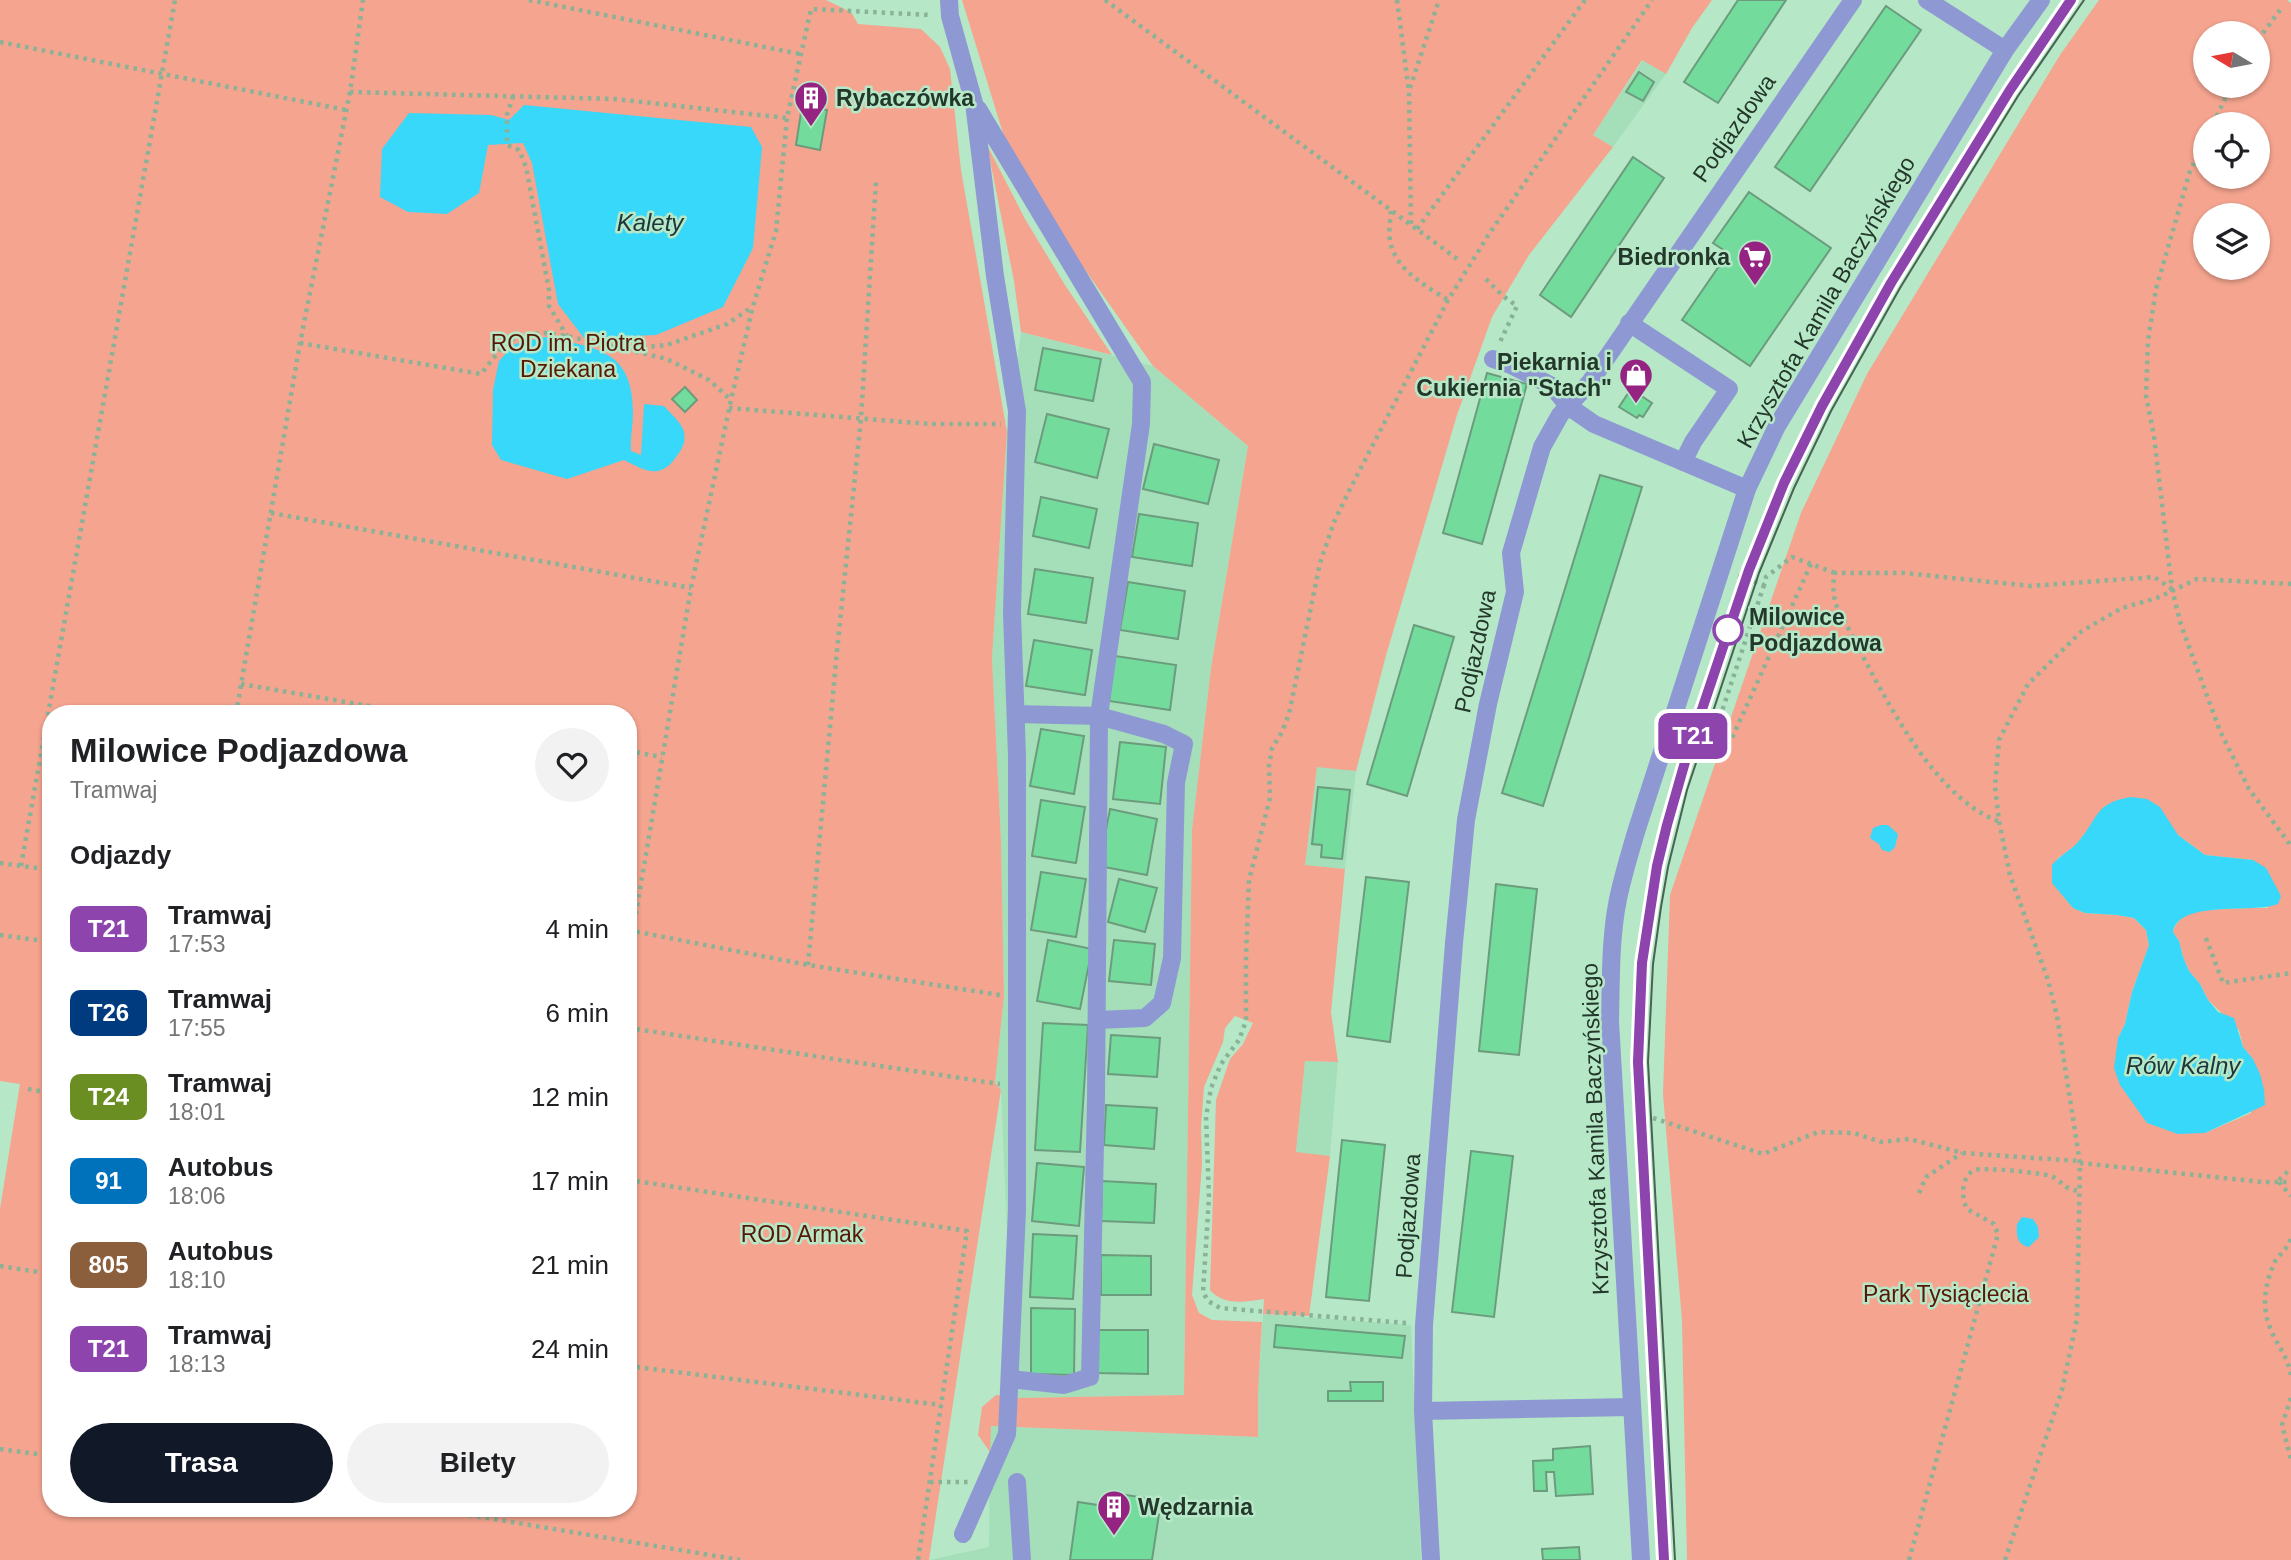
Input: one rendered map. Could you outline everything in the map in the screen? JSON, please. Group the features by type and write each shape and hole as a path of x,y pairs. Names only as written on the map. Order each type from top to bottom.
{"street":[{"name":"Podjazdowa","path":"1431,1560 1423,1411 1424,1325 1453,957 1466,820 1488,704 1516,592 1511,554 1542,447 1550,429 1590,382 1853,0"},
{"path":"1927,0 2005,50"},
{"name":"Krzysztofa Kamila Baczyńskiego","path":"1641,1560 1610,1021 1618,900 1637,829 1747,489 1777,426 2005,50 2040,0"},
{"path":"949,8 974,103 995,276 1017,411 1012,613 1016,715 1018,1087 1017,1210 1010,1379 1007,1434 963,1534"},
{"path":"974,103 1142,382 1140,424 1099,716 1097,1020 1090,1377 1064,1385 1010,1379"},
{"path":"1629,323 1729,389 1693,442 1683,462"},
{"path":"1493,359 1552,386 1568,406 1594,424 1747,489"},
{"path":"1016,715 1099,716 1164,734 1184,744 1177,783 1172,958 1162,1003 1145,1018 1097,1020"},
{"path":"1423,1411 1632,1407"},
{"path":"1017,1482 1022,1560"}],"path":[{"path":"50,705 175,0"},
{"path":"238,705 300,343 350,92 363,0"},
{"path":"529,0 800,54"},
{"path":"1105,0 1392,210 1436,246 1460,261"},
{"path":"1396,0 1409,92 1411,225"},
{"path":"1409,92 1439,0"},
{"path":"1417,229 1585,0"},
{"path":"1424,1325 1220,1308 1208,1301 1203,1292 1202,1277 1209,1197 1206,1117 1211,1088 1221,1064 1239,1040 1246,1021 1249,880 1270,798 1269,766 1272,748 1289,714 1320,563 1334,522 1448,300 1489,234 1652,0"},
{"path":"637,897 691,588 753,306 775,231 787,118 811,9 949,8"},
{"path":"2270,24 2280,10"},
{"path":"0,42 346,110"},
{"path":"350,92 615,99 787,118"},
{"path":"513,96 507,115 507,145 519,150 526,167 549,290 549,306 567,335"},
{"path":"2193,165 2156,289 2148,341 2146,396 2154,436 2172,589 2181,625 2220,732 2249,789 2291,846"},
{"path":"808,965 836,651 861,418 876,181"},
{"path":"1392,210 1391,246 1402,264 1420,283 1448,300"},
{"path":"1486,279 1517,306 1493,359"},
{"path":"622,349 667,345 727,324 753,306"},
{"path":"300,343 481,374 503,346 519,335 567,335 667,359 709,380 731,400"},
{"path":"729,408 930,424 1016,424"},
{"path":"271,513 691,588"},
{"path":"1811,564 1732,738 1724,743 1718,738 1717,726 1766,578 1792,557 1822,566 1835,573 1904,573 2031,586 2154,577 2172,589"},
{"path":"1835,573 1835,603 1913,744 1959,796 1983,815 1999,821"},
{"path":"1741,577 1764,585"},
{"path":"2005,1560 2062,1390 2077,1320 2080,1162 2057,1016 2048,980 2010,875 1999,821 1995,786 1999,740 2028,684 2082,631 2122,608 2157,598 2196,579 2291,584"},
{"path":"241,684 364,705"},
{"path":"21,866 42,748"},
{"path":"637,753 662,757"},
{"path":"0,863 42,869"},
{"path":"637,932 808,965 1018,998"},
{"path":"0,934 42,941"},
{"path":"2206,938 2222,983 2291,973"},
{"path":"637,1029 1018,1087"},
{"path":"28,1089 42,1091"},
{"path":"1653,1118 1763,1154 1818,1132 1854,1133 1881,1142 1909,1139 1963,1153 2080,1162 2263,1182 2291,1182"},
{"path":"1919,1193 1926,1177 1963,1153"},
{"path":"2278,1181 2291,1168"},
{"path":"1909,1560 1997,1242 1998,1234 1994,1224 1972,1212 1965,1204 1964,1186 1969,1173 1975,1170 2044,1174 2054,1178 2064,1188 2078,1191"},
{"path":"637,1181 967,1231 918,1560"},
{"path":"2278,1181 2291,1196"},
{"path":"2291,1239 2286,1252 2274,1262 2264,1291 2269,1325 2289,1364 2291,1376"},
{"path":"0,1266 42,1273"},
{"path":"637,1367 941,1405"},
{"path":"2291,1398 2282,1425 2291,1460"},
{"path":"0,1449 42,1455"},
{"path":"930,1482 986,1481"},
{"path":"481,1517 740,1560"}],"shaded area":[{"path":"1643,60 1666,74 1613,147 1593,135"},
{"path":"1021,332 1153,366 1248,446 1211,668 1192,830 1184,1395 1014,1398 1001,1090 995,1083 1004,996 1001,841 992,658 1007,432"},
{"path":"1317,766 1356,771 1345,869 1305,865"},
{"path":"1305,1061 1338,1062 1330,1156 1296,1153"},
{"path":"1263,1314 1411,1325 1421,1560 929,1560 989,1547 990,1426 1258,1437"}],"green space":[{"name":"ROD im. Piotra Dziekana","path":"0,0 826,0 851,12 858,24 921,29 940,47 950,69 961,170 1007,432 992,658 1001,841 1004,996 995,1083 1001,1090 929,1560 0,1560 0,1209 20,1084 0,1081"},
{"path":"962,0 1712,0 1692,28 1666,74 1642,60 1593,135 1613,147 1529,255 1492,317 1457,415 1385,659 1356,771 1317,767 1305,865 1345,869 1331,1012 1338,1062 1305,1061 1296,1152 1330,1156 1309,1316 1263,1314 1264,1299 1228,1301 1210,1290 1216,1100 1230,1059 1243,1044 1253,1023 1235,1016 1225,1028 1223,1042 1204,1087 1202,1164 1192,1295 1199,1313 1212,1320 1262,1322 1258,1437 991,1426 990,1452 978,1435 982,1407 996,1395 1015,1398 1184,1395 1192,830 1211,668 1248,446 1153,366 1064,240 1006,143"},
{"name":"Park Tysiąclecia","path":"2099,0 2287,0 2291,3 2291,1560 1687,1560 1682,1321 1663,1094 1670,895 1801,513 1867,374 2060,55","holes":["2084,834 2178,835 2205,855 2253,860 2268,908 2192,913 2186,915 2173,932 2179,941 2189,971 2208,1000 2239,1030 2243,1047 2253,1059 2251,1113 2205,1133 2148,1123 2131,1099 2118,1038 2125,1024 2132,992 2149,945 2146,930 2134,918 2085,913 2073,908 2061,893 2057,859 2076,845"]},
{"path":"987,145 1025,219 1112,355 1021,332 1014,281"}],"water":[{"name":"Kalety","path":"524,105 751,127 762,147 753,248 723,307 656,335 584,338 558,304 532,163 523,143 488,145 479,193 447,214 408,212 380,197 382,149 409,113 491,115 509,120"},
{"path":"545,337 595,349 619,364 631,392 631,451 641,455 644,404 664,406 684,432 682,448 670,464 664,469 652,471 624,460 567,479 501,460 492,445 493,390 499,361 515,344"},
{"name":"Rów Kalny","path":"2131,797 2147,799 2160,807 2178,835 2205,855 2253,860 2266,868 2281,896 2278,904 2267,907 2219,909 2189,915 2178,922 2173,932 2179,941 2189,971 2208,1000 2218,1012 2234,1018 2243,1047 2253,1059 2264,1090 2265,1105 2205,1133 2178,1134 2147,1123 2120,1085 2114,1068 2118,1038 2125,1024 2132,992 2149,945 2146,930 2134,918 2085,913 2073,908 2052,883 2052,865 2078,842 2099,813 2110,803"},
{"path":"1888,825 1898,834 1895,847 1890,852 1882,850 1879,844 1870,838 1873,828"},
{"path":"2022,1217 2033,1219 2038,1227 2039,1237 2029,1247 2022,1244 2017,1236 2017,1224"}],"building":[{"path":"1738,0 1786,0 1718,103 1684,82"},
{"path":"1886,6 1921,30 1810,191 1775,167"},
{"path":"1639,72 1654,82 1643,101 1626,92"},
{"name":"Rybaczówka","path":"802,106 827,110 820,150 796,145"},
{"path":"1633,157 1664,178 1571,317 1540,295"},
{"name":"Biedronka","path":"1749,192 1831,248 1750,366 1682,320 1728,253 1713,243"},
{"path":"1043,348 1101,359 1093,401 1035,390"},
{"path":"1487,373 1527,384 1482,544 1443,533"},
{"path":"685,387 697,400 685,412 672,399"},
{"name":"Piekarnia i Cukiernia \"Stach\"","path":"1631,389 1652,403 1643,417 1639,415 1637,418 1619,407"},
{"path":"1047,414 1109,429 1097,478 1035,462"},
{"path":"1154,444 1219,460 1208,504 1143,489"},
{"path":"1600,475 1642,487 1543,806 1502,793"},
{"path":"1041,497 1097,509 1089,548 1033,536"},
{"path":"1139,514 1198,523 1192,566 1132,557"},
{"path":"1035,569 1093,578 1086,623 1028,614"},
{"path":"1128,582 1185,591 1178,639 1120,630"},
{"path":"1414,625 1454,637 1407,796 1367,784"},
{"path":"1034,640 1092,650 1085,695 1026,686"},
{"path":"1115,656 1176,665 1170,710 1109,701"},
{"path":"1041,729 1084,736 1074,794 1030,786"},
{"path":"1120,742 1166,747 1160,804 1113,799"},
{"path":"1318,787 1350,790 1342,859 1321,857 1322,845 1312,844"},
{"path":"1041,800 1085,807 1076,863 1032,856"},
{"path":"1110,809 1157,819 1147,875 1099,866"},
{"path":"1041,872 1086,879 1076,937 1031,930"},
{"path":"1366,877 1409,882 1390,1042 1347,1036"},
{"path":"1119,879 1157,888 1145,932 1108,922"},
{"path":"1496,884 1537,889 1519,1055 1479,1051"},
{"path":"1048,940 1092,949 1080,1009 1037,1001"},
{"path":"1114,940 1155,944 1151,985 1109,981"},
{"path":"1043,1023 1088,1025 1080,1152 1035,1150"},
{"path":"1111,1035 1160,1038 1157,1077 1108,1074"},
{"path":"1106,1105 1157,1108 1154,1149 1104,1145"},
{"path":"1342,1140 1385,1145 1369,1301 1326,1297"},
{"path":"1471,1151 1513,1156 1494,1317 1452,1312"},
{"path":"1037,1163 1084,1167 1079,1226 1032,1221"},
{"path":"1102,1181 1156,1184 1154,1223 1101,1221"},
{"path":"1033,1234 1077,1236 1073,1299 1030,1297"},
{"path":"1101,1255 1151,1256 1151,1295 1101,1295"},
{"path":"1031,1308 1075,1309 1074,1375 1031,1374"},
{"path":"1276,1325 1405,1336 1402,1358 1274,1347"},
{"path":"1098,1330 1148,1330 1148,1374 1097,1373"},
{"path":"1350,1382 1383,1382 1383,1401 1328,1401 1328,1391 1351,1391"},
{"path":"1590,1446 1593,1494 1556,1496 1554,1472 1546,1472 1547,1491 1534,1491 1533,1461 1553,1460 1553,1449"},
{"name":"Wędzarnia","path":"1126,1495 1146,1498 1144,1512 1159,1514 1152,1560 1070,1560 1078,1502 1124,1509"},
{"path":"1579,1547 1580,1560 1543,1560 1542,1549"}],"tram line":[{"path":"2049,32 2071,0"},
{"name":"T21","path":"1664,1560 1640,1128 1638,1021 1650,906 1677,786 1749,570 1784,483 1822,406 1891,283 2010,90 2071,0"},
{"path":"1675,1560 1648,1062 1653,964 1661,907 1687,790 1759,573 1794,488 1831,411 1900,288 2018,96 2084,0"},
{"path":"1772,514 1824,402"},
{"path":"1656,876 1688,751"},
{"path":"1638,1054 1642,963 1650,911"}],"place":[{"name":"Rybaczówka","path":"811,128"},
{"name":"Biedronka","path":"1755,287"},
{"name":"Piekarnia i Cukiernia \"Stach\"","path":"1636,405"},
{"name":"Milowice Podjazdowa","path":"1728,630"},
{"name":"Wędzarnia","path":"1114,1537"}],"park label":[{"name":"ROD Armak","path":"802,1234"}]}
